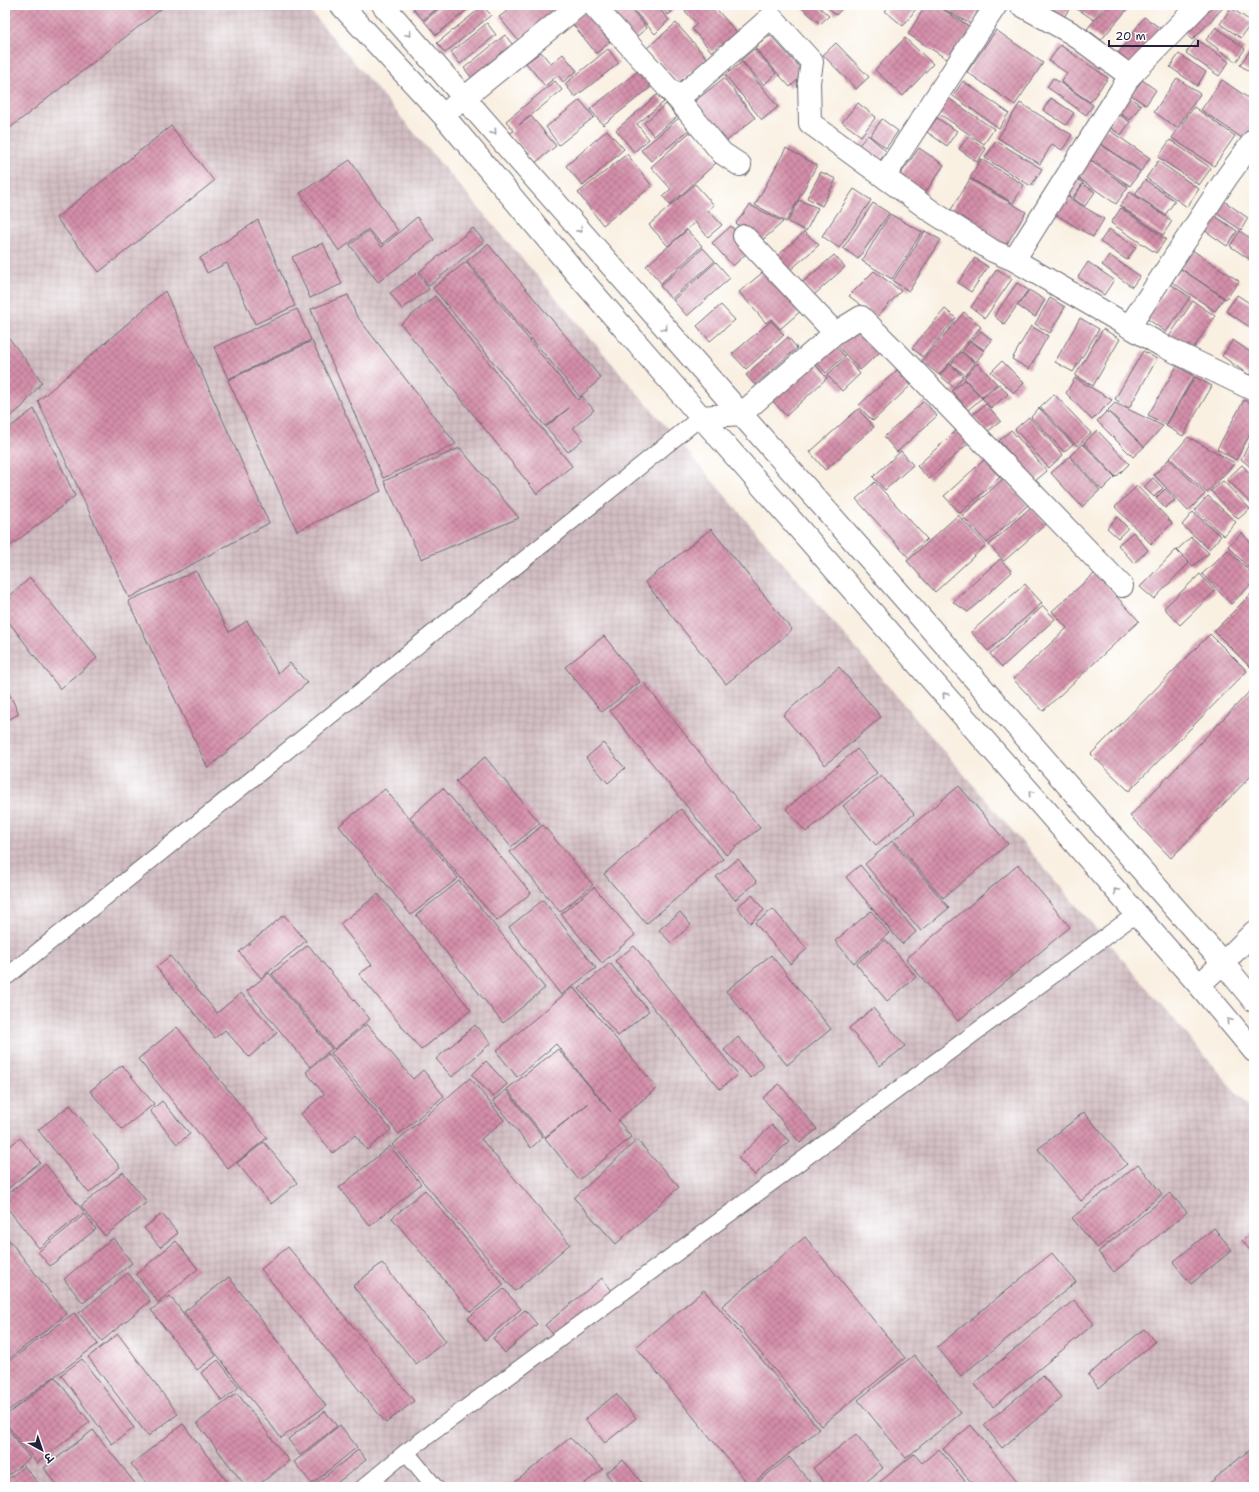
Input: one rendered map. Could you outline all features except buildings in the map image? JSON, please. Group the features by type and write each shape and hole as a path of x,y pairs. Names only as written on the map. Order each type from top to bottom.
{"street":[{"path":"341,5 443,115 575,272 1199,985 1254,1051"},
{"path":"383,5 741,414 890,581 1223,963 1254,1001"},
{"path":"443,115 579,5"},
{"path":"593,5 678,99 722,153 740,165"},
{"path":"884,177 996,5"},
{"path":"1021,5 1074,34 1130,76"},
{"path":"1014,260 1130,76 1199,5"},
{"path":"678,99 771,17 812,62 810,82 810,123 931,211 986,247 1014,260 1161,345 1254,390"},
{"path":"1130,327 1227,177 1254,140"},
{"path":"744,236 835,334"},
{"path":"701,417 741,414 835,334 861,317 1122,586"},
{"path":"1199,985 1254,932"}],"lane":[{"path":"5,978 701,417"},
{"path":"364,1487 406,1452 1136,914"},
{"path":"406,1452 435,1487"}],"shaded area":[{"path":"5,5 305,5 1254,1113 1254,1487 5,1487"}]}
